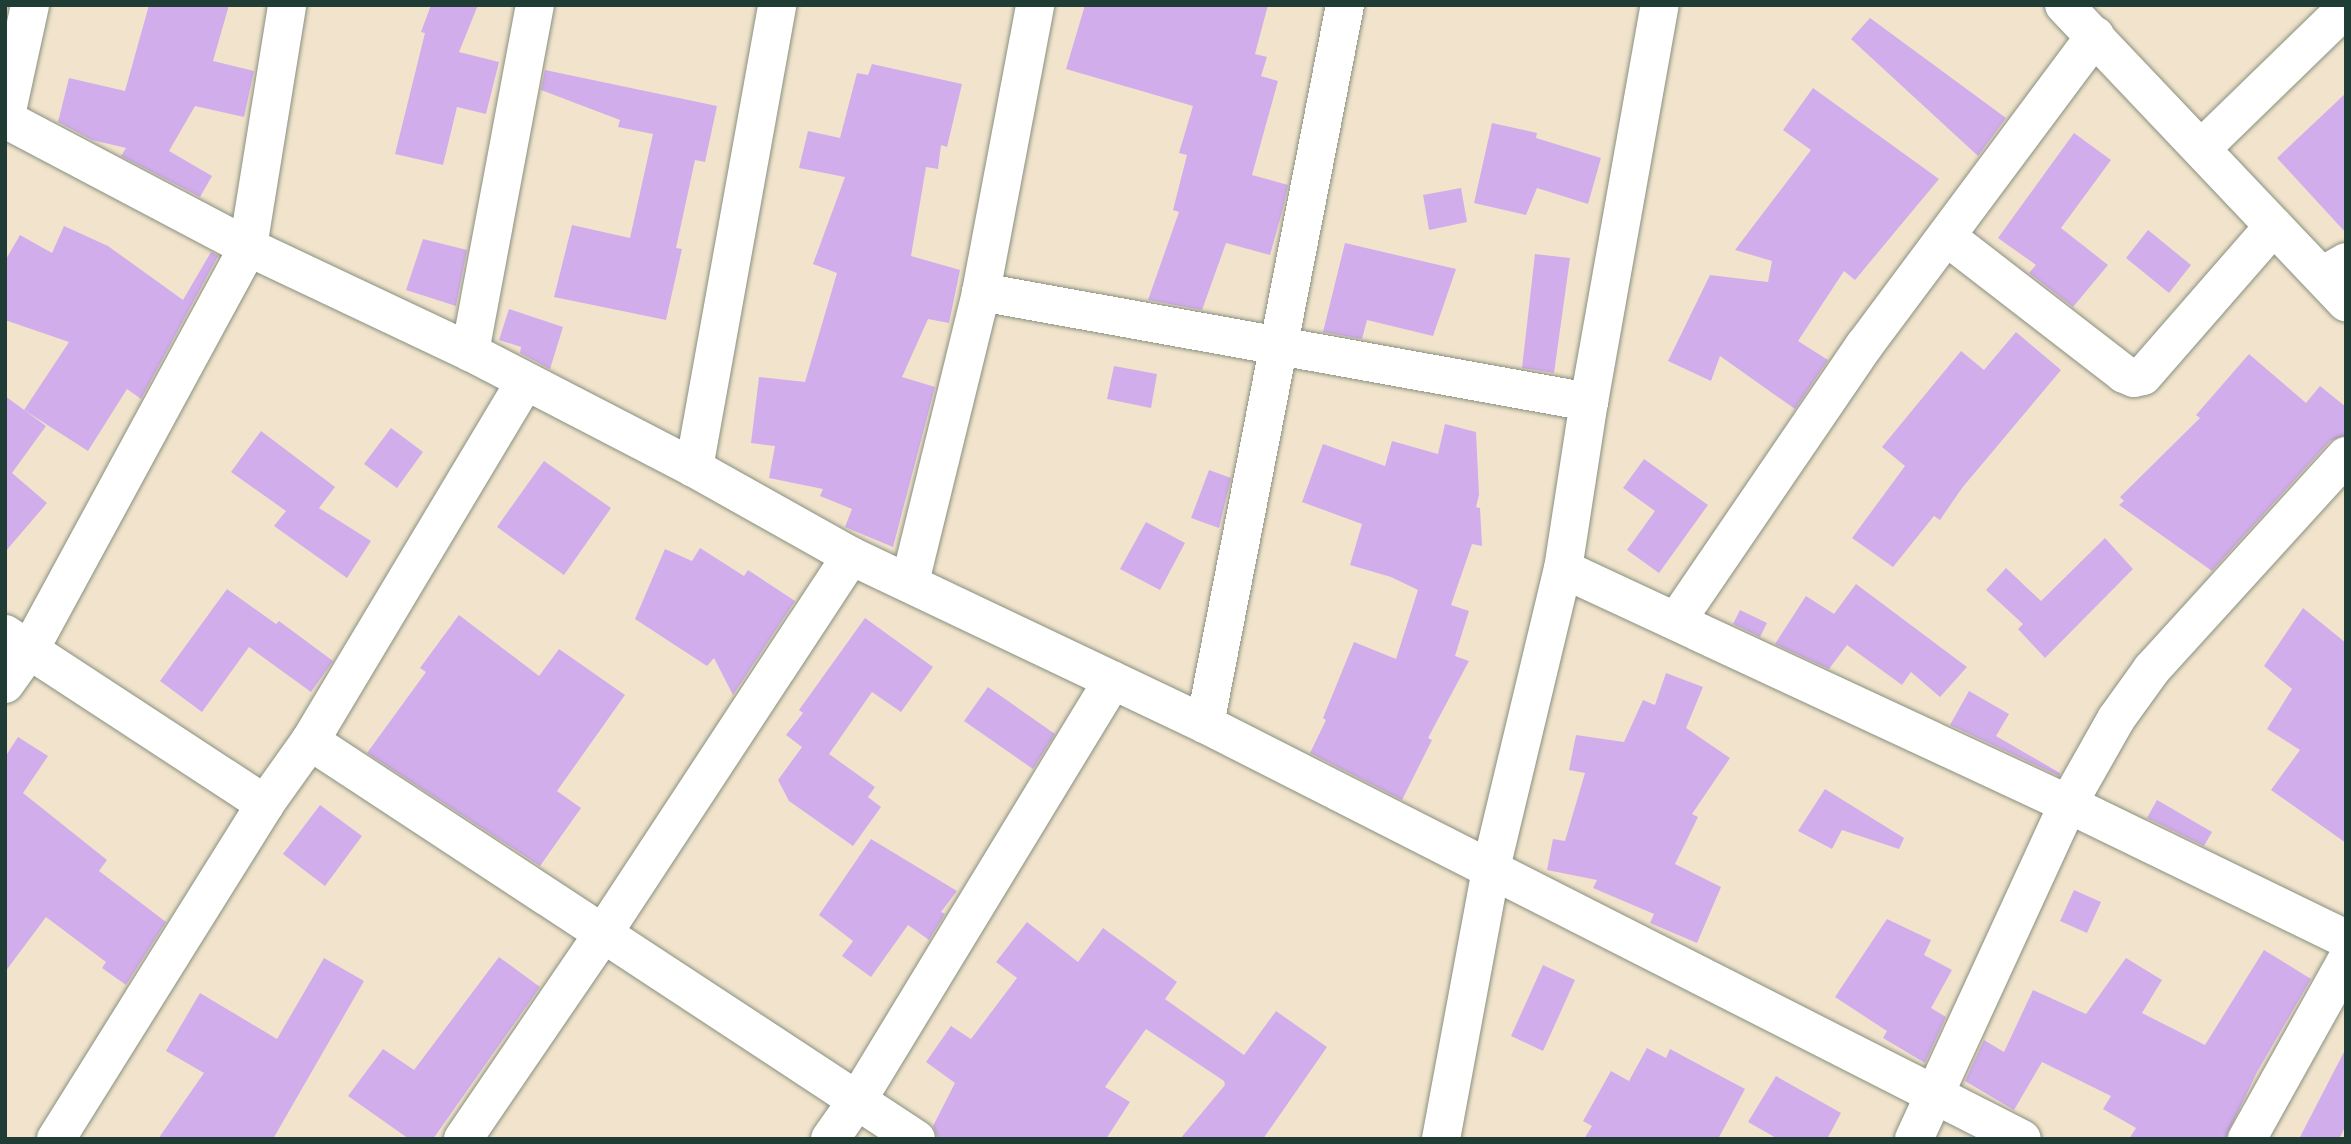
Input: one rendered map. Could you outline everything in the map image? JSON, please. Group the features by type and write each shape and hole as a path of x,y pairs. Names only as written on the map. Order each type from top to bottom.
{"street":[{"path":"30,5 5,119 248,247 470,352 694,468 851,556 1205,723 1932,1096 2022,1139"},
{"path":"5,684 17,642 248,247 287,5"},
{"path":"470,352 534,5"},
{"path":"694,468 777,5"},
{"path":"910,582 981,292 1035,5"},
{"path":"1205,723 1345,5"},
{"path":"1441,1139 1491,868 1563,569 1589,402 1660,5"},
{"path":"2064,5 2274,226 2338,280"},
{"path":"2202,148 2346,8"},
{"path":"1677,620 1864,346 2095,36"},
{"path":"1947,237 2124,374 2134,378 2143,376 2274,226"},
{"path":"981,292 1589,402"},
{"path":"56,1139 265,804 310,741 525,382"},
{"path":"1914,1139 2068,804 2116,719 2152,669 2346,456"},
{"path":"463,1139 602,935 851,556"},
{"path":"1563,569 2068,804 2346,939"},
{"path":"17,642 265,804"},
{"path":"830,1139 858,1099 1113,680"},
{"path":"310,741 916,1139"},
{"path":"2247,1139 2346,961"}],"building":[{"path":"149,5 229,5 213,61 254,71 244,117 195,106 169,151 212,176 200,197 121,156 126,148 92,140 58,122 69,78 125,91"},
{"path":"431,5 478,5 459,52 499,62 486,114 457,107 443,165 395,154 425,33 421,32"},
{"path":"1085,5 1268,5 1255,54 1267,57 1261,76 1278,81 1252,175 1288,185 1270,255 1226,243 1202,310 1148,300 1179,212 1173,210 1187,155 1179,153 1193,106 1066,69"},
{"path":"1870,18 2006,118 1978,156 1851,39"},
{"path":"872,64 962,84 947,147 941,145 938,169 926,167 911,256 960,270 949,323 928,319 902,377 935,387 893,547 845,527 852,509 820,496 823,489 769,478 775,446 751,443 759,377 805,382 837,273 813,264 845,177 799,168 808,131 840,138 857,73 868,75"},
{"path":"545,70 717,106 705,162 695,160 676,248 682,249 666,320 554,297 572,225 630,238 653,134 618,127 620,120 541,90"},
{"path":"1813,88 1939,179 1855,280 1844,271 1798,341 1828,360 1795,409 1720,356 1711,381 1668,361 1710,275 1768,282 1772,261 1735,250 1811,150 1783,130"},
{"path":"2346,93 2346,233 2277,158"},
{"path":"1492,123 1537,133 1536,138 1601,158 1588,204 1537,188 1526,215 1474,203"},
{"path":"2074,133 2111,160 2061,228 2108,265 2073,307 2029,273 2036,265 1998,238"},
{"path":"1461,188 1467,222 1429,230 1423,195"},
{"path":"64,226 108,246 183,300 211,252 218,256 141,399 127,389 88,451 24,410 69,342 5,320 5,261 20,235 52,253"},
{"path":"2148,230 2191,265 2169,293 2126,258"},
{"path":"423,239 467,250 456,306 406,290"},
{"path":"1345,243 1456,269 1433,336 1367,320 1362,339 1323,332"},
{"path":"1535,254 1570,258 1554,373 1522,368"},
{"path":"509,309 563,327 550,369 520,353 521,347 499,340"},
{"path":"2016,332 2061,370 1962,488 1940,520 1934,516 1893,567 1852,538 1905,466 1882,447 1961,351 1984,370"},
{"path":"2249,354 2306,403 2320,386 2346,407 2346,435 2330,441 2212,571 2119,505 2124,501 2120,497 2200,418 2196,415"},
{"path":"1114,366 1157,374 1151,408 1107,399"},
{"path":"5,396 46,426 12,473 47,503 5,552"},
{"path":"1445,424 1476,432 1479,495 1476,507 1480,508 1482,546 1472,544 1451,605 1469,611 1455,656 1469,661 1428,738 1432,740 1402,800 1310,753 1326,720 1323,718 1354,642 1396,659 1418,590 1391,577 1350,565 1362,524 1302,502 1323,444 1385,466 1392,441 1438,454"},
{"path":"391,428 423,452 397,488 364,464"},
{"path":"261,431 335,487 319,508 371,541 347,578 274,526 286,511 231,472"},
{"path":"1644,459 1708,505 1659,573 1627,550 1655,511 1623,488"},
{"path":"544,461 611,508 564,575 497,527"},
{"path":"1209,470 1231,478 1219,528 1191,518"},
{"path":"1146,522 1185,543 1160,590 1120,569"},
{"path":"2105,538 2133,569 2045,658 2018,629 2023,624 1986,590 2006,568 2041,601"},
{"path":"700,548 744,576 748,570 795,601 733,695 714,658 707,666 635,619 665,549 692,561"},
{"path":"1856,584 1967,667 1940,697 1911,672 1902,685 1847,645 1829,669 1775,644 1806,596 1834,614"},
{"path":"227,589 276,624 279,621 333,661 311,692 249,647 202,712 160,681"},
{"path":"2303,608 2346,643 2346,843 2271,790 2300,750 2267,729 2292,689 2264,666"},
{"path":"1740,610 1767,623 1760,637 1733,624"},
{"path":"459,615 539,676 559,649 625,695 557,791 581,808 540,866 367,753 426,672 420,668"},
{"path":"865,618 933,667 901,712 872,692 829,754 875,787 868,797 881,807 853,846 789,801 778,780 802,747 786,735 803,713 799,710"},
{"path":"1666,673 1703,687 1686,728 1730,758 1692,814 1698,817 1675,864 1721,887 1697,943 1650,923 1654,914 1593,888 1597,880 1547,870 1553,839 1565,841 1585,773 1569,770 1576,735 1624,742 1643,700 1655,705"},
{"path":"988,687 1055,734 1033,769 964,721"},
{"path":"1969,691 2009,714 1996,736 2060,773 2059,776 1950,725"},
{"path":"18,737 48,756 23,793 107,860 99,871 166,922 126,985 102,968 106,962 46,917 5,972 5,757"},
{"path":"1825,789 1904,838 1899,849 1842,830 1832,849 1798,831"},
{"path":"2157,800 2212,832 2204,846 2147,818"},
{"path":"320,805 362,836 325,886 283,854"},
{"path":"871,839 957,891 941,912 945,914 929,940 908,925 871,977 842,956 853,941 819,915"},
{"path":"2074,890 2101,902 2087,933 2060,921"},
{"path":"1887,919 1931,940 1924,955 1952,970 1931,1008 1946,1017 1925,1063 1883,1038 1887,1031 1835,997"},
{"path":"1027,922 1078,962 1103,928 1177,982 1165,999 1244,1055 1276,1011 1327,1047 1263,1139 1180,1139 1225,1085 1224,1081 1146,1029 1105,1087 1130,1102 1106,1139 938,1139 933,1126 955,1083 926,1062 951,1026 971,1039 1017,978 996,962"},
{"path":"2264,950 2311,979 2257,1072 2225,1139 2129,1139 2136,1128 2103,1109 2111,1096 2042,1062 2014,1110 1965,1081 1984,1040 2004,1052 2033,990 2086,1014 2126,958 2162,980 2142,1013 2205,1045"},
{"path":"499,957 540,987 433,1139 409,1139 348,1096 383,1049 414,1070"},
{"path":"324,958 364,981 273,1139 158,1139 204,1073 166,1051 200,993 277,1039"},
{"path":"1543,965 1575,980 1543,1051 1511,1036"},
{"path":"1647,1048 1666,1058 1670,1049 1745,1089 1718,1139 1584,1139 1592,1126 1583,1121 1611,1071 1629,1081"},
{"path":"2346,1048 2346,1125 2339,1139 2299,1139"},
{"path":"1776,1076 1841,1113 1827,1139 1778,1139 1748,1122"}]}
